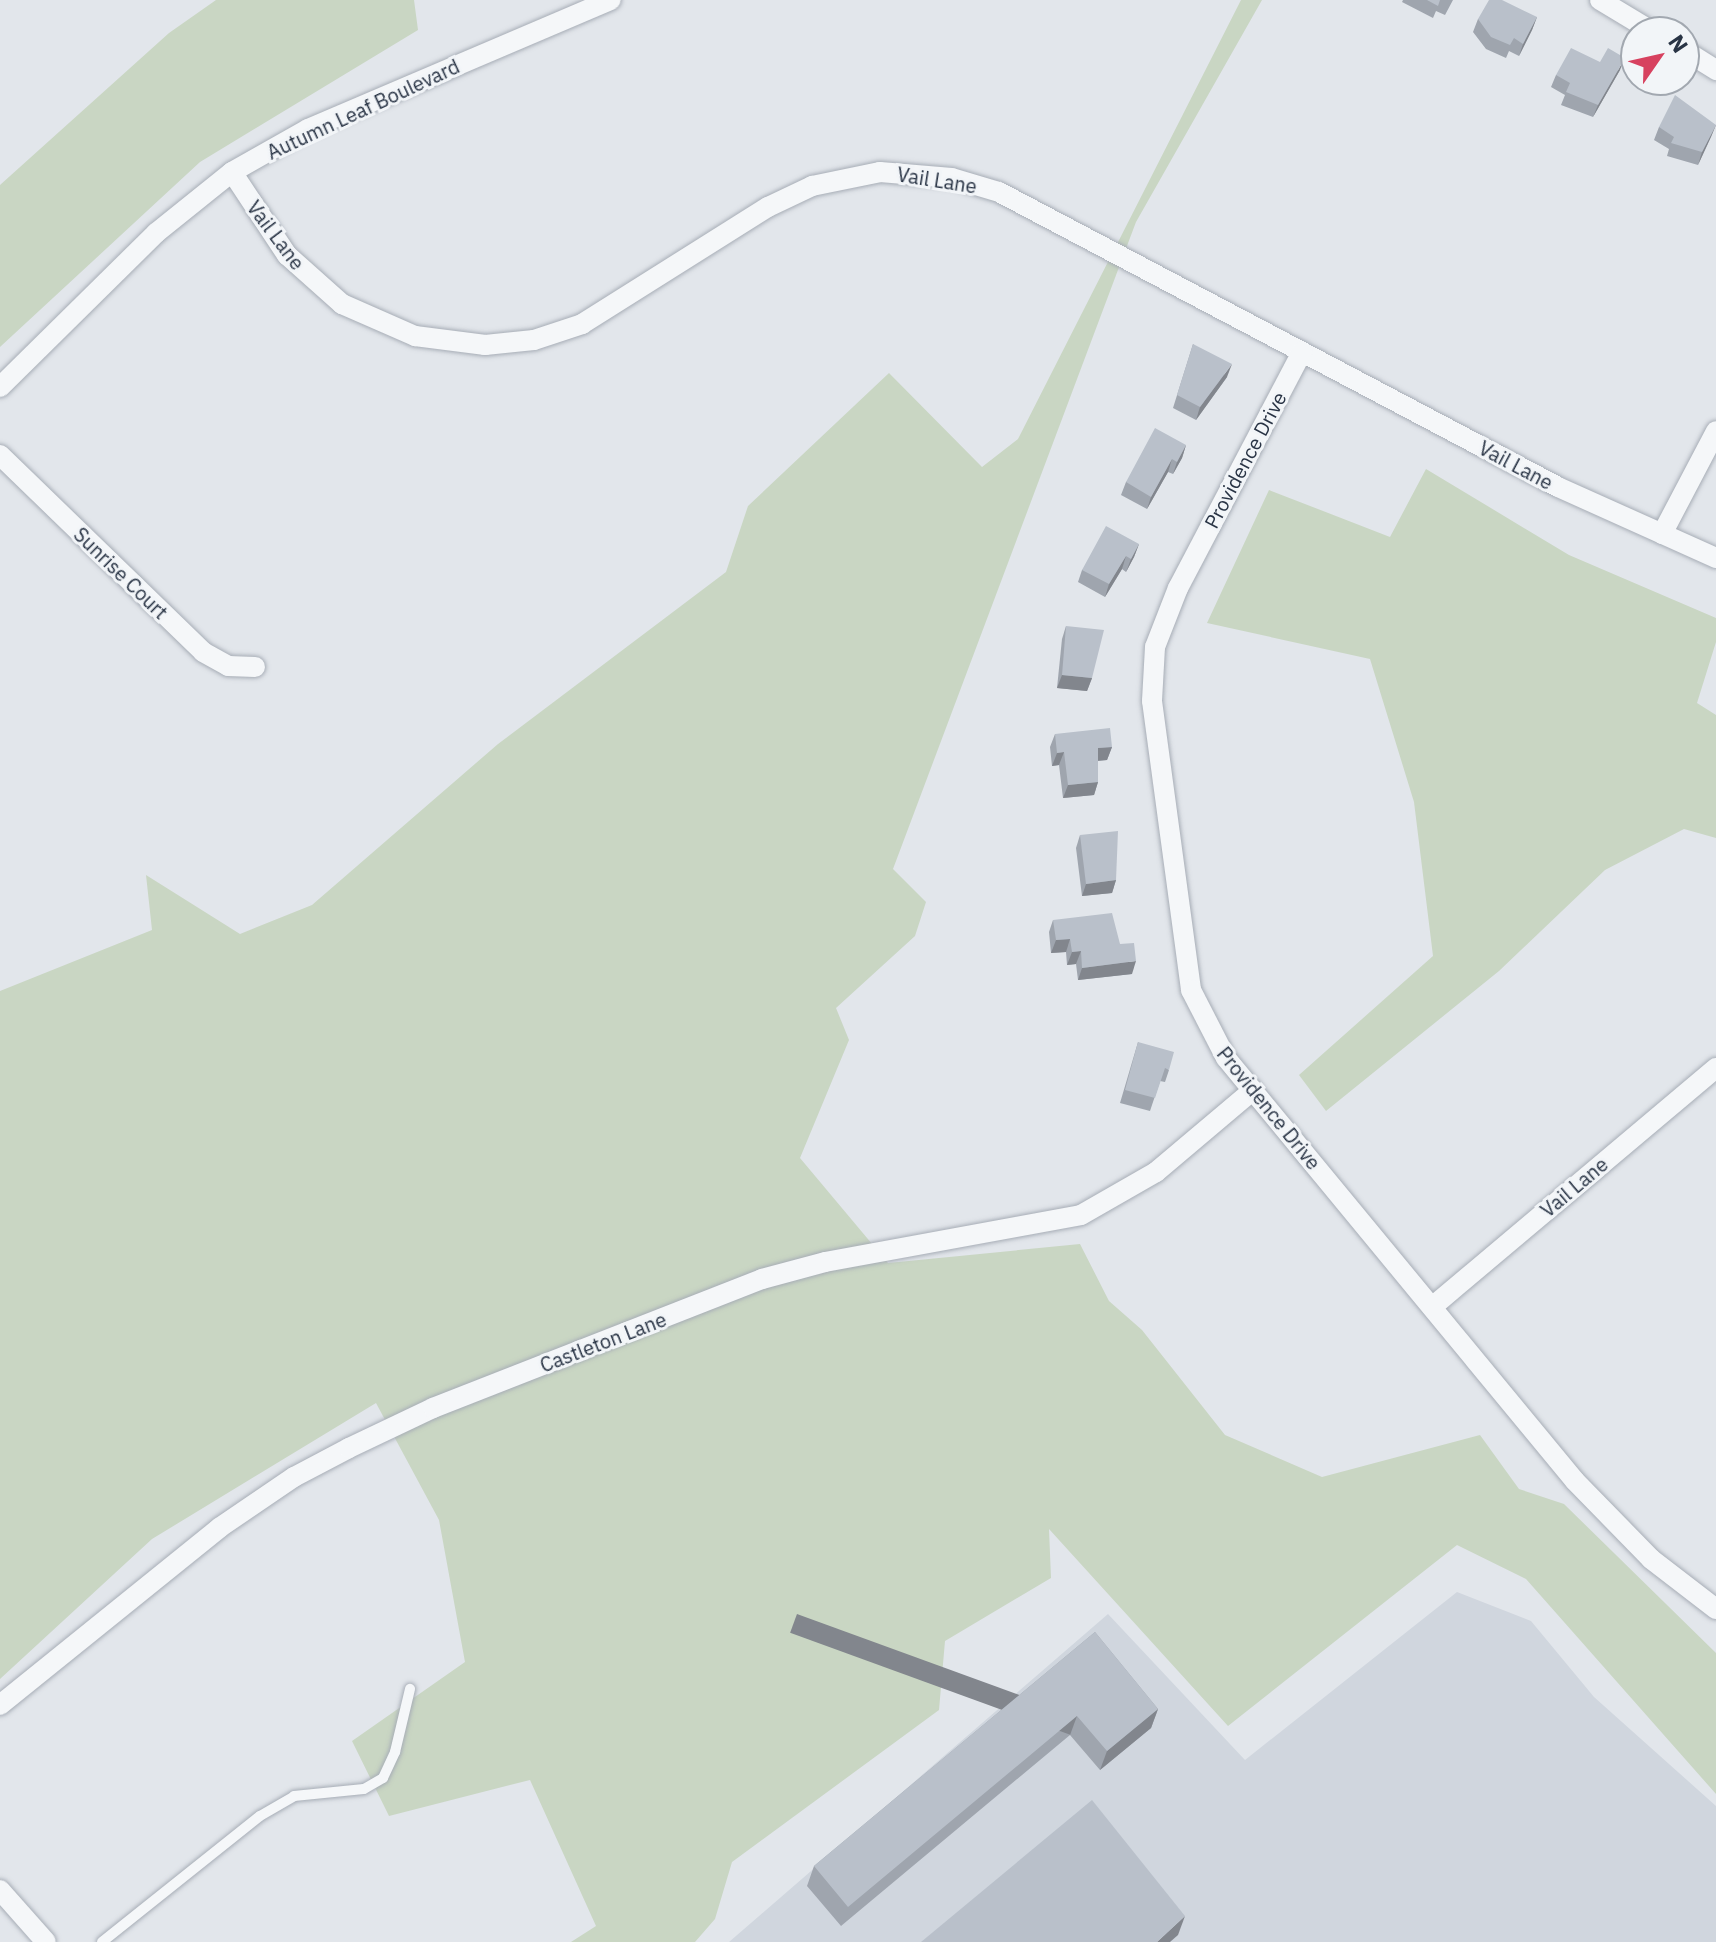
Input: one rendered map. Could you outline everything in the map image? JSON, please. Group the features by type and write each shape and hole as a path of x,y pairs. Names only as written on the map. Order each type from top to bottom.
{"street":[{"name":"Autumn Leaf Boulevard","path":"0,387 156,233 232,172 308,129 611,0"},
{"path":"1600,0 1626,16"},
{"name":"Vail Lane","path":"232,172 287,255 322,289 366,318 439,342 508,344 558,334 609,310 790,195 857,174 903,172 952,178 999,192 1558,487 1716,558"},
{"name":"Providence Drive","path":"1302,352 1178,588 1155,647 1153,715 1191,990 1212,1037 1253,1090 1610,1520 1716,1609"},
{"path":"1662,534 1716,431"},
{"name":"Sunrise Court","path":"0,455 203,652 228,666 255,667"},
{"name":"Vail Lane","path":"1432,1307 1716,1068"},
{"name":"Castleton Lane","path":"0,1705 219,1528 294,1477 349,1448 433,1408 762,1279 825,1262 1081,1215 1156,1172 1253,1090"},
{"path":"0,1890 46,1942"}],"lane":[{"path":"102,1942 260,1816 294,1796 364,1789 383,1778 395,1752 410,1689"}],"shaded area":[{"path":"1457,1592 1531,1621 1594,1697 1716,1806 1716,1942 729,1942 1108,1614 1245,1760"}],"green space":[{"path":"216,0 414,0 418,30 200,162 0,347 0,185 169,33"},
{"path":"1241,0 1262,0 1136,222 893,869 926,902 915,936 836,1008 849,1040 800,1158 888,1263 1080,1244 1109,1301 1142,1330 1225,1435 1322,1477 1480,1435 1519,1489 1564,1504 1716,1653 1716,1794 1526,1579 1457,1545 1228,1726 1049,1529 1051,1578 945,1641 939,1710 732,1862 715,1919 695,1942 571,1942 596,1926 530,1780 389,1816 352,1741 465,1662 439,1520 376,1403 152,1539 0,1679 0,991 152,930 146,875 240,934 312,905 498,744 726,572 748,506 889,373 982,467 1018,439"},
{"path":"1426,469 1569,555 1716,618 1716,642 1697,703 1716,715 1716,838 1684,829 1605,870 1499,971 1326,1111 1299,1075 1433,956 1414,802 1370,659 1207,623 1269,490 1390,537"}],"building":[{"path":"1489,0 1502,0 1537,17 1523,44 1514,38 1510,45 1491,37 1478,19"},
{"path":"1571,48 1600,62 1608,48 1620,55 1620,67 1598,105 1566,92 1570,83 1556,75"},
{"path":"1674,96 1716,125 1702,152 1671,143 1674,137 1659,127"},
{"path":"1193,344 1232,364 1200,407 1177,395"},
{"path":"1155,428 1186,445 1177,462 1172,459 1151,497 1126,482"},
{"path":"1106,526 1139,544 1131,559 1126,556 1109,584 1082,570"},
{"path":"1066,626 1104,630 1092,678 1062,675"},
{"path":"1110,728 1112,747 1098,748 1098,782 1068,785 1064,752 1057,753 1055,734"},
{"path":"1118,831 1116,880 1086,884 1080,835"},
{"path":"1112,913 1120,944 1134,943 1136,961 1082,968 1081,951 1072,952 1070,939 1056,940 1053,920"},
{"path":"1138,1042 1174,1052 1155,1098 1125,1090"},
{"path":"1095,1632 1158,1709 1107,1751 1077,1716 848,1907 814,1866"},
{"path":"1092,1800 1185,1916 1157,1942 921,1942"}]}
